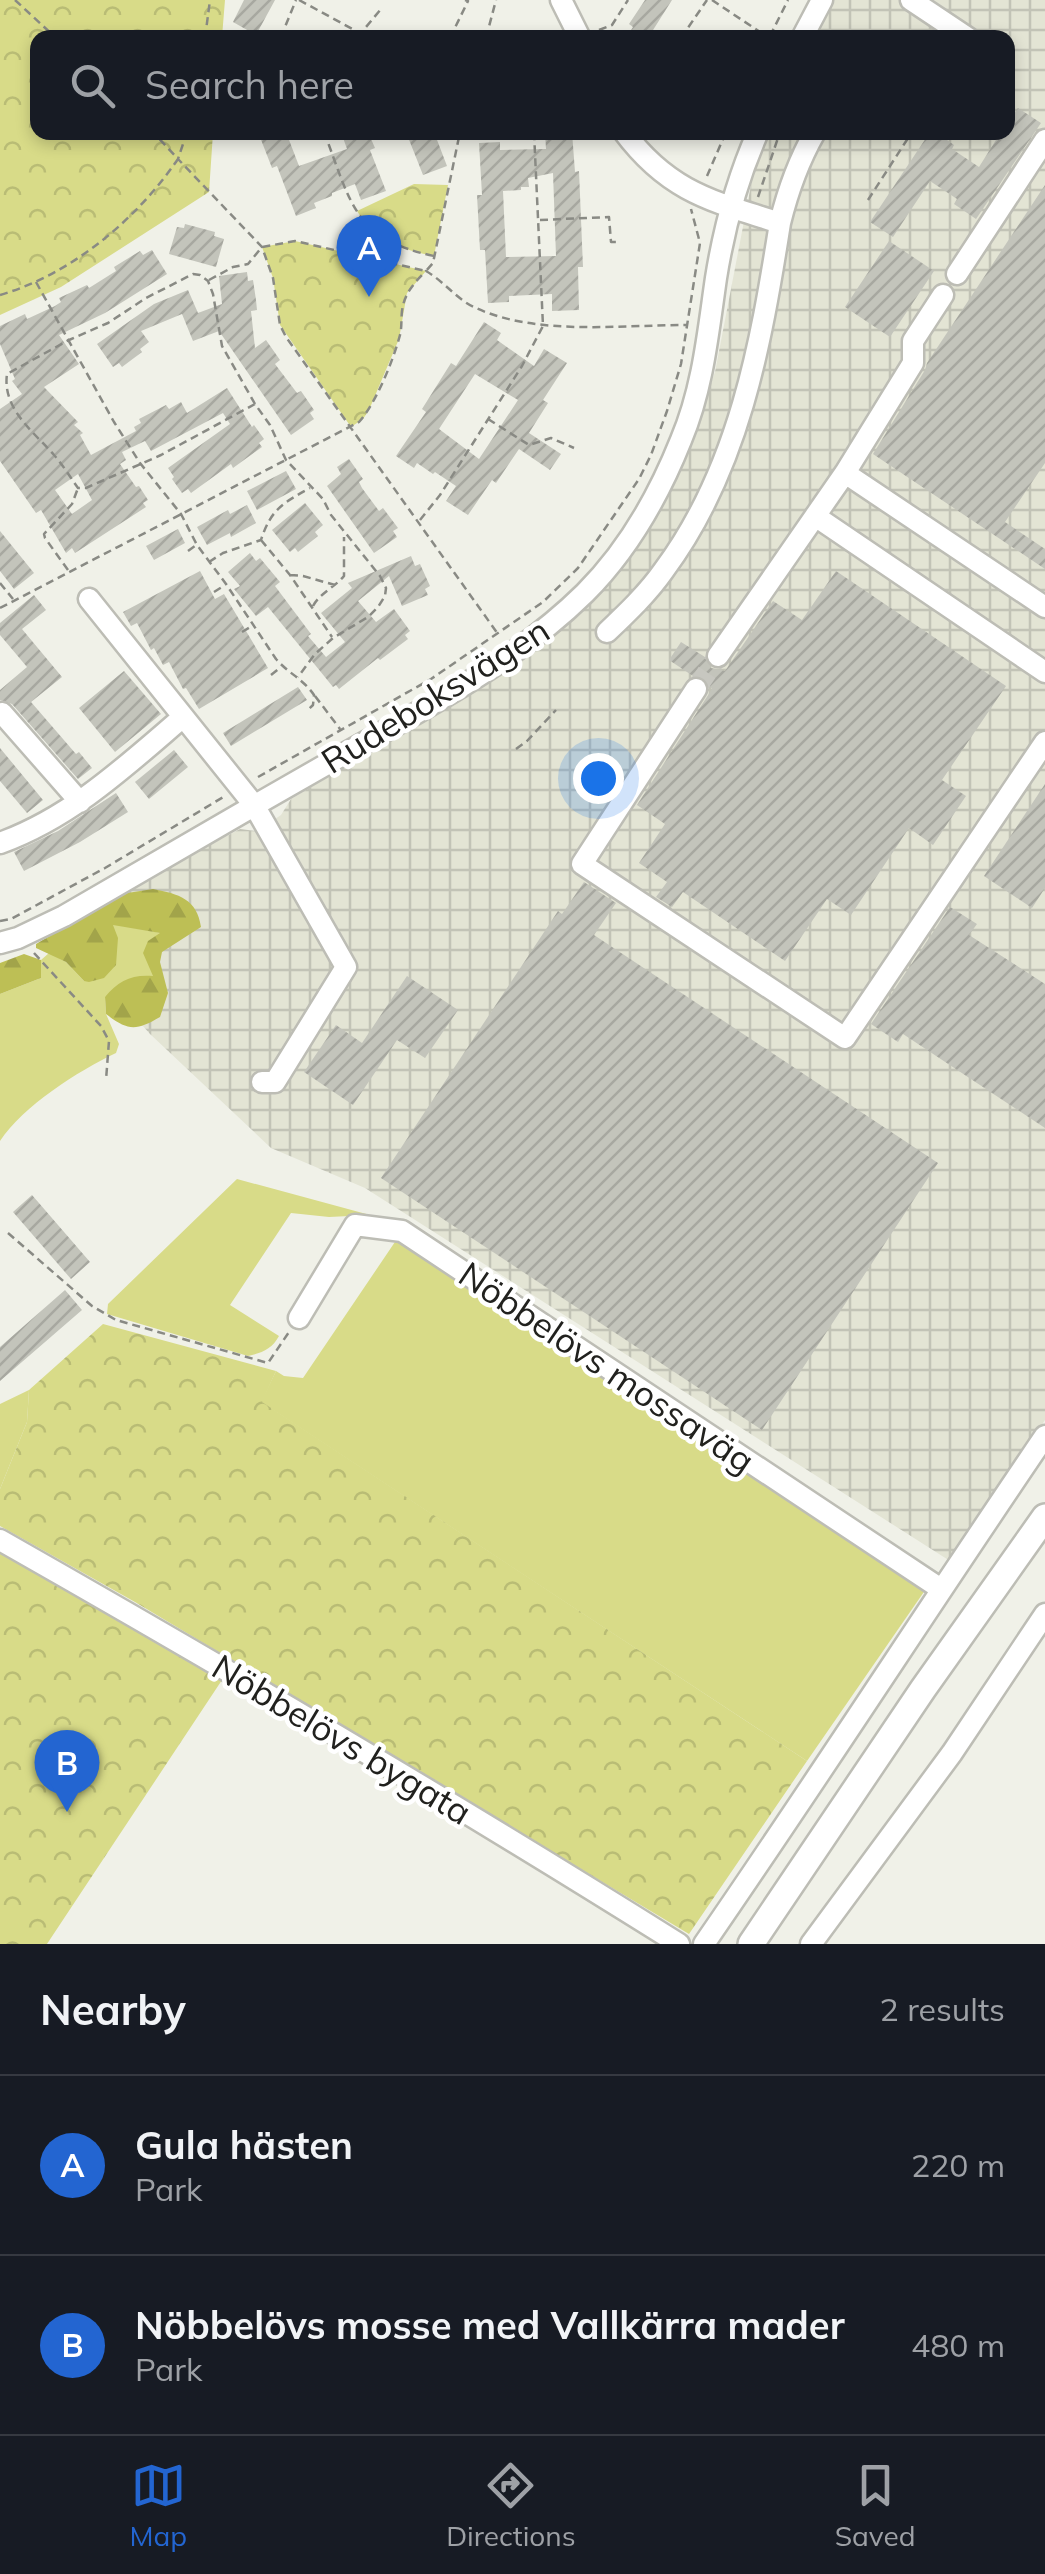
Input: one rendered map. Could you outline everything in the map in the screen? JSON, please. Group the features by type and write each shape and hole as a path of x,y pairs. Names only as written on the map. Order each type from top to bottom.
{"main road":[{"path":"751,1944 1045,1517"},
{"path":"770,1944 1045,1544"}],"street":[{"path":"561,0 582,30"},
{"path":"806,30 822,0"},
{"path":"911,0 956,30"},
{"path":"631,140 660,172 698,196 780,223"},
{"name":"Rudeboksvägen","path":"0,944 64,916 459,688 544,630 603,573 645,514 681,442 705,358 716,278 732,207 755,140"},
{"path":"606,632 668,566 712,488 751,380 780,223 790,185 810,140"},
{"path":"957,274 1045,140"},
{"path":"718,656 914,364 913,341 943,295"},
{"path":"844,473 1045,607"},
{"path":"815,516 1045,672"},
{"path":"89,599 254,806 346,967 275,1082 262,1082"},
{"path":"696,689 582,864 845,1038 1045,742"},
{"path":"2,713 80,802"},
{"path":"0,843 46,823 80,802 184,717"},
{"name":"Nöbbelövs mossaväg","path":"299,1318 356,1225 402,1232 941,1589"},
{"path":"704,1944 1045,1436"},
{"name":"Nöbbelövs bygata","path":"0,1540 347,1740 679,1944"},
{"path":"811,1944 952,1753 1045,1614"}],"path":[{"path":"16,0 48,30"},
{"path":"205,30 210,0"},
{"path":"286,30 298,0 352,30"},
{"path":"454,30 468,1 465,0"},
{"path":"488,30 496,0"},
{"path":"598,30 612,24 628,0"},
{"path":"687,30 710,0 757,30"},
{"path":"773,30 788,0"},
{"path":"365,30 381,9"},
{"path":"160,140 262,247 273,278 280,325 498,635 543,602 578,568 640,479 651,455 681,364 700,243 690,213 722,140"},
{"path":"0,295 36,282 89,251 119,226 178,159 185,140"},
{"path":"327,140 349,198 371,230 412,252 434,256"},
{"path":"0,608 362,419 399,338 407,293 433,263 458,140"},
{"path":"419,521 440,495 543,326 534,140"},
{"path":"754,215 777,140"},
{"path":"868,200 907,140"},
{"path":"539,220 609,217 611,242 620,242"},
{"path":"360,254 371,230"},
{"path":"208,281 232,267 248,264 262,247 296,241 426,271 475,308 505,318 543,326 687,324"},
{"path":"78,488 10,401 8,374 108,323 146,298 200,274 213,294 222,346 270,424 286,460 323,499 386,588 386,596 368,616 333,638 298,677"},
{"path":"36,282 140,463 181,514 197,544 282,666 298,677 341,730"},
{"path":"78,488 161,456 255,404"},
{"path":"488,419 529,445 551,438 574,448"},
{"path":"209,562 261,540 276,509 311,487"},
{"path":"69,572 44,534 72,504 78,488"},
{"path":"312,607 344,576 344,533"},
{"path":"261,540 333,638"},
{"path":"188,551 197,544"},
{"path":"290,575 336,585"},
{"path":"0,583 14,600"},
{"path":"214,592 226,584"},
{"path":"242,632 254,625"},
{"path":"271,675 282,666"},
{"path":"309,709 314,695"},
{"path":"516,749 556,710"},
{"path":"26,949 36,954 101,1026 109,1041 106,1080"},
{"path":"8,1232 92,1306 116,1320 268,1363 299,1318"}],"shaded area":[{"path":"833,0 1045,0 1045,1420 950,1561 365,1188 271,1148 150,1034 55,927 240,829 257,831 281,815 291,799 467,695 545,641 605,583 662,508 689,446 715,372 756,159 765,140 1015,140 1015,30 818,30"}],"green space":[{"path":"0,0 225,0 223,30 30,30 30,140 213,140 209,192 61,287 0,315"},
{"path":"414,184 448,185 434,256 390,242 357,211"},
{"path":"295,241 426,271 407,293 399,339 369,410 351,427 280,325 273,278 262,247"},
{"path":"153,889 185,899 195,910 201,927 162,952 160,962 168,993 160,1017 132,1027 106,1014 105,997 126,980 153,976 143,953 148,941 160,933 113,925 118,938 116,965 104,978 89,982 66,962 36,948 36,944 121,894"},
{"path":"112,924 161,933 154,977 105,997 106,1014 119,1044 116,1053 52,1091 22,1115 0,1141 0,994 41,978 41,960 49,953 66,962 84,981"},
{"path":"24,954 41,960 41,978 0,994 0,963"},
{"path":"237,1179 370,1215 329,1217 291,1213 230,1305 279,1336 273,1344 248,1356 107,1314 108,1304"},
{"path":"399,1236 928,1586 807,1761 261,1402 276,1371 303,1378"},
{"path":"103,1324 276,1371 262,1402 807,1761 689,1934 135,1602 0,1526 0,1489 27,1422 29,1390"},
{"path":"29,1390 27,1422 0,1489 0,1404"},
{"path":"0,1550 222,1680 47,1944 0,1944"}],"building":[{"path":"244,0 275,0 259,30 247,30 233,22"},
{"path":"645,0 672,0 653,30 631,30 629,24"},
{"path":"1018,108 1041,123 976,219 954,204 957,199 930,181 893,237 870,222 925,140 947,140 954,145 952,149 979,167 996,140 1015,140"},
{"path":"261,140 289,140 299,166 347,149 344,140 372,140 375,148 370,150 386,191 361,200 355,184 332,193 314,203 316,208 296,216 277,166 272,168"},
{"path":"409,140 437,140 447,166 423,175"},
{"path":"545,140 573,140 575,172 579,171 583,267 578,267 579,310 552,311 552,294 509,296 509,302 488,303 485,250 480,250 479,143 500,142 500,150 546,149","holes":["553,173 556,256 506,257 503,191 521,190 529,187 528,178"]},
{"path":"1045,185 1045,463 1005,522 1045,549 1045,569 873,454 927,363"},
{"path":"185,224 215,232 214,236 224,239 216,267 169,254 177,227 184,228"},
{"path":"889,241 934,271 890,337 845,307"},
{"path":"152,250 167,274 105,313 59,335 79,364 44,387 78,422 74,425 83,433 80,435 91,455 136,431 139,419 166,405 169,409 181,402 187,413 227,388 264,439 259,443 262,447 191,493 188,489 182,493 168,468 230,424 223,413 151,451 145,441 122,452 126,460 120,464 148,500 143,503 146,507 75,553 72,548 66,553 41,510 36,513 0,461 0,409 22,394 12,381 15,379 0,344 0,326 55,306 61,302 59,298 87,285 89,288 140,251 143,255","holes":["78,474 92,500 72,514 55,490"]},
{"path":"247,272 248,281 253,280 256,300 257,310 251,311 255,348 266,340 280,360 275,364 314,410 310,413 314,419 291,435 219,331 193,341 182,314 141,331 149,342 122,367 119,363 113,367 97,344 154,304 188,290 198,313 222,304 219,276"},
{"path":"484,322 501,333 497,340 534,366 544,349 567,363 543,400 548,403 529,433 561,454 550,470 519,449 468,515 446,501 456,486 417,463 414,468 396,456 426,412 422,409 451,363 456,366","holes":["475,374 518,400 479,459 439,429"]},
{"path":"349,459 363,479 359,482 362,488 398,528 393,531 397,537 374,553 327,486 341,474 337,467"},
{"path":"286,471 296,489 257,510 247,491"},
{"path":"305,503 323,525 315,532 318,536 298,552 295,548 290,552 272,530"},
{"path":"247,505 256,523 207,545 197,527 228,510 230,514"},
{"path":"178,529 185,543 154,560 146,546"},
{"path":"0,531 34,573 14,589 0,571"},
{"path":"250,553 256,561 260,558 280,582 275,586 326,657 345,642 321,613 352,588 348,583 411,556 415,566 420,564 430,586 425,589 428,595 402,606 389,576 358,601 376,622 394,609 410,631 405,635 408,639 339,689 333,687 268,607 256,616 234,589 240,586 228,572"},
{"path":"200,571 215,599 224,594 268,668 199,709 169,662 163,665 137,623 131,626 123,612"},
{"path":"836,571 1006,686 942,780 966,796 933,845 909,828 851,915 827,899 785,961 683,892 672,907 656,897 667,882 639,863 665,824 637,805 712,689 704,678 693,676 669,660 681,642 705,657 711,668 725,671 773,601 802,620"},
{"path":"34,595 46,610 22,629 62,677 31,702 92,768 78,779 12,704 0,700 0,690 27,667 0,635 0,623"},
{"path":"124,671 161,714 115,752 79,708"},
{"path":"298,687 307,700 231,746 223,733"},
{"path":"0,748 43,800 27,813 0,781"},
{"path":"174,750 188,767 149,799 135,782"},
{"path":"1045,784 1045,888 1032,908 984,876"},
{"path":"116,793 128,812 24,871 14,852 58,831"},
{"path":"584,882 616,903 594,935 938,1163 762,1430 381,1178 558,911 562,914"},
{"path":"950,907 977,924 969,935 1045,984 1045,1128 903,1034 898,1042 871,1024"},
{"path":"407,976 458,1010 425,1058 397,1040 353,1105 304,1072 336,1025 362,1043"},
{"path":"32,1195 90,1262 71,1279 13,1212"},
{"path":"65,1290 82,1310 0,1381 0,1347"}],"tunnel":[{"path":"696,689 718,656"}],"place":[{"name":"Gula hästen","path":"369,297"},
{"name":"Nöbbelövs mosse med Vallkärra mader","path":"67,1812"}]}
